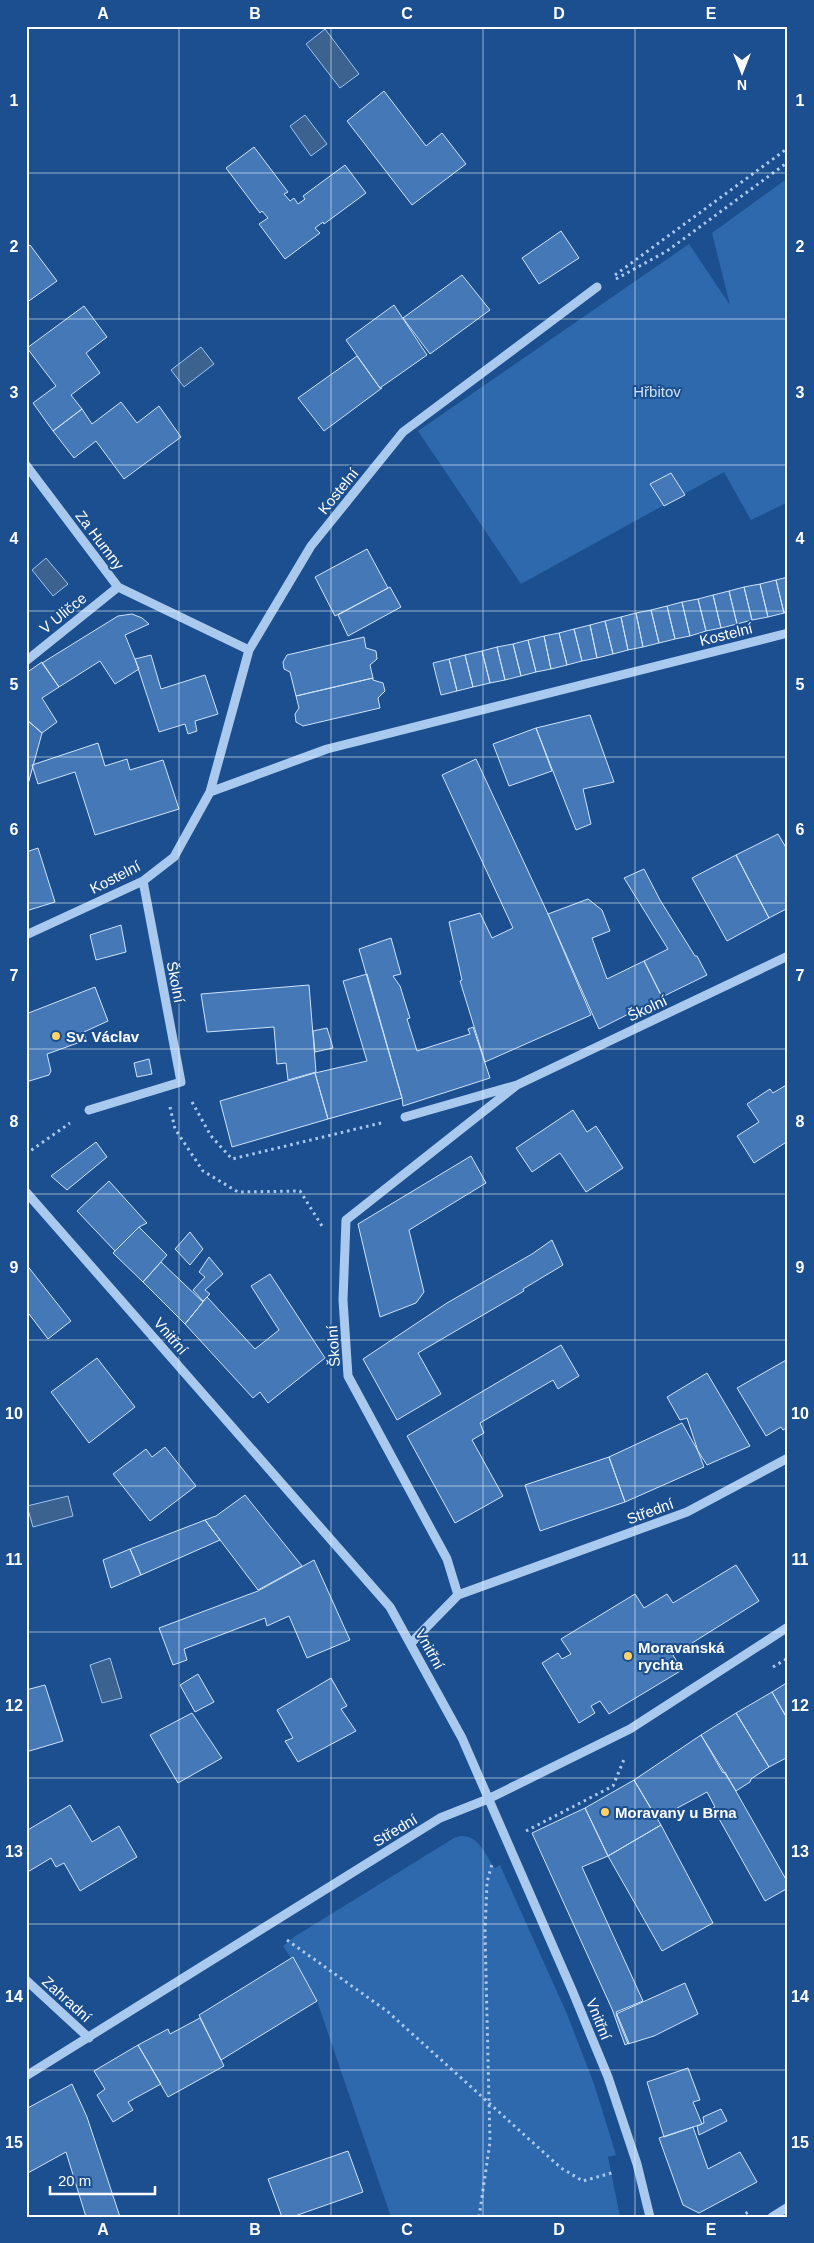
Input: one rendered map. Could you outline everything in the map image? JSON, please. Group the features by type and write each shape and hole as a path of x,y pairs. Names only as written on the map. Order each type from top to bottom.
{"street":[{"name":"Kostelní","path":"26,935 143,881 174,857 210,792 221,759 248,650 311,546 404,432 598,287"},
{"name":"Za Humny","path":"26,465 118,586 248,650"},
{"name":"V Uličce","path":"26,661 118,586"},
{"name":"Kostelní","path":"210,792 327,749 788,633"},
{"name":"Školní","path":"143,881 181,1082"},
{"name":"Školní","path":"405,1117 517,1085 788,956"},
{"path":"89,1110 181,1082"},
{"name":"Školní","path":"458,1595 448,1559 348,1376 343,1300 346,1220 517,1085"},
{"name":"Vnitřní","path":"26,1192 390,1606 462,1738 608,2077 637,2164 650,2217"},
{"name":"Střední","path":"458,1595 687,1512 788,1458"},
{"path":"411,1643 458,1595"},
{"name":"Střední","path":"26,2076 432,1823 488,1799 630,1729 788,1627"},
{"name":"Zahradní","path":"26,1980 89,2038"},
{"path":"772,2217 788,2207"}],"path":[{"path":"598,287 788,148"},
{"path":"598,287 629,274 667,251 788,162"},
{"path":"181,1082 211,1136 232,1159 405,1117"},
{"path":"165,1088 176,1130 203,1171 238,1192 300,1191 327,1233 345,1250"},
{"path":"26,1154 89,1110"},
{"path":"771,1668 788,1658"},
{"path":"523,1832 613,1786 625,1757 633,1752"},
{"path":"479,2217 490,2142 485,1932 487,1882 493,1860"},
{"path":"284,1938 387,2011 490,2106 561,2168 582,2181 605,2176 637,2164"}],"green space":[{"name":"Hřbitov","path":"788,178 788,502 751,520 724,472 521,584 418,431 689,244 730,305 712,233"},
{"path":"461,1836 473,1839 481,1847 495,1868 500,1865 567,2014 594,2084 616,2155 608,2157 620,2217 391,2217 317,2001 293,1957 291,1958 283,1946 294,1937 454,1838"}],"shaded area":[{"path":"325,29 359,74 340,88 306,44"},
{"path":"305,115 327,144 311,156 290,126"},
{"path":"201,347 214,364 184,387 171,370"},
{"path":"46,558 68,584 53,596 32,570"},
{"path":"68,1496 73,1516 33,1527 27,1506"},
{"path":"110,1658 122,1698 102,1703 90,1665"}],"building":[{"path":"384,91 426,146 442,133 466,164 412,205 347,121"},
{"path":"254,147 288,192 284,194 290,201 294,198 298,204 305,199 303,196 345,165 366,193 324,224 323,222 315,228 320,233 285,259 259,224 268,218 262,211 260,213 226,168"},
{"path":"561,231 579,258 539,284 522,258"},
{"path":"30,245 57,281 26,303 26,248"},
{"path":"462,275 490,310 430,354 403,318"},
{"path":"394,305 427,355 380,388 346,340"},
{"path":"84,306 107,337 86,353 100,373 71,395 82,409 53,431 33,403 56,386 27,348"},
{"path":"357,356 380,388 382,388 324,431 298,398"},
{"path":"121,402 137,423 159,406 181,437 124,479 96,441 74,458 53,431 82,409 92,424"},
{"path":"671,473 685,495 664,506 650,484"},
{"path":"367,549 388,588 335,616 315,577"},
{"path":"788,577 788,612 784,613 776,580"},
{"path":"776,580 784,613 768,617 760,584"},
{"path":"760,584 768,617 752,620 744,587"},
{"path":"390,587 401,607 348,636 338,615"},
{"path":"744,587 752,620 737,624 729,591"},
{"path":"729,591 737,624 721,628 713,595"},
{"path":"713,595 721,628 706,631 698,599"},
{"path":"698,599 706,631 690,636 682,602"},
{"path":"682,602 690,636 675,639 667,606"},
{"path":"667,606 675,639 659,643 651,610"},
{"path":"651,610 659,643 643,647 636,613"},
{"path":"636,613 643,647 628,650 621,617"},
{"path":"132,614 142,618 149,624 125,635 139,669 115,684 100,661 59,687 42,663 118,616"},
{"path":"621,617 628,650 613,654 605,621"},
{"path":"605,621 613,654 597,658 590,625"},
{"path":"590,625 597,658 582,661 574,629"},
{"path":"574,629 582,661 567,665 559,633"},
{"path":"559,633 567,665 551,669 544,636"},
{"path":"544,636 551,669 536,672 528,640"},
{"path":"364,637 366,648 376,651 377,659 370,665 373,678 296,696 290,672 284,669 283,662 287,655"},
{"path":"528,640 536,672 521,676 513,644"},
{"path":"513,644 521,676 505,680 497,647"},
{"path":"497,647 505,680 490,683 482,651"},
{"path":"482,651 490,683 473,687 465,655"},
{"path":"151,655 161,689 205,675 218,714 195,721 197,731 188,734 185,724 159,732 135,659"},
{"path":"465,655 473,687 457,691 449,659"},
{"path":"449,659 457,691 441,695 433,663"},
{"path":"42,662 59,687 42,698 57,722 42,733 26,719 26,673"},
{"path":"373,678 373,680 383,683 385,691 378,698 380,708 303,726 296,722 295,714 299,708 296,696"},
{"path":"590,715 614,782 583,789 591,824 576,830 536,728"},
{"path":"28,721 42,733 27,788 26,726"},
{"path":"536,728 552,771 509,786 493,744"},
{"path":"98,743 105,766 127,759 130,770 163,760 179,809 95,835 75,772 38,784 32,765"},
{"path":"476,759 548,914 591,1015 485,1062 460,981 462,980 449,922 480,913 492,938 513,928 442,775"},
{"path":"778,834 788,851 788,908 769,918 736,855"},
{"path":"38,848 55,902 26,911 26,852"},
{"path":"736,855 769,918 727,941 692,878"},
{"path":"644,869 660,900 695,956 697,956 707,975 662,997 644,961 668,949 624,878"},
{"path":"588,899 602,910 610,931 592,938 607,979 644,961 662,997 599,1029 548,914"},
{"path":"121,925 126,952 96,960 90,935"},
{"path":"391,938 401,974 393,976 400,986 410,1018 407,1019 417,1051 470,1034 468,1029 473,1027 490,1078 403,1106 359,949"},
{"path":"367,974 402,1098 328,1119 315,1073 367,1061 343,981"},
{"path":"309,985 316,1072 288,1080 286,1063 277,1064 274,1027 207,1032 201,994"},
{"name":"Sv. Václav","path":"95,987 108,1021 84,1032 86,1040 47,1054 51,1071 49,1075 26,1082 26,1014"},
{"path":"327,1028 333,1048 315,1052 313,1031"},
{"path":"149,1059 152,1074 137,1077 134,1063"},
{"path":"315,1073 328,1119 232,1147 220,1101"},
{"path":"788,1084 788,1141 754,1163 737,1136 759,1122 747,1104 770,1089 773,1093"},
{"path":"573,1110 587,1132 596,1126 623,1168 586,1192 560,1153 532,1172 516,1148"},
{"path":"96,1142 107,1157 67,1190 51,1176"},
{"path":"471,1156 486,1183 409,1230 424,1292 416,1303 380,1317 358,1224"},
{"path":"109,1181 147,1223 139,1227 115,1251 77,1211"},
{"path":"139,1227 167,1255 143,1282 113,1253"},
{"path":"190,1232 203,1249 190,1265 175,1249"},
{"path":"552,1240 563,1265 523,1289 524,1291 418,1353 441,1394 397,1420 363,1359 447,1303 532,1254"},
{"path":"209,1257 223,1274 205,1290 210,1294 203,1301 193,1290 205,1277 199,1272"},
{"path":"161,1262 203,1302 185,1324 143,1282"},
{"path":"26,1264 71,1321 48,1339 26,1310"},
{"path":"270,1274 325,1358 268,1403 260,1392 253,1398 185,1324 207,1297 255,1349 279,1330 251,1286"},
{"path":"561,1345 579,1376 558,1389 553,1380 480,1423 484,1433 472,1440 503,1496 455,1523 407,1436"},
{"path":"97,1358 135,1407 89,1443 51,1392"},
{"path":"788,1359 788,1427 783,1430 781,1427 766,1436 737,1388"},
{"path":"707,1373 750,1446 707,1465 698,1451 687,1418 680,1420 667,1397"},
{"path":"682,1423 698,1451 704,1467 625,1502 609,1457"},
{"path":"165,1447 196,1486 150,1521 113,1474 146,1449 152,1457"},
{"path":"609,1457 625,1502 540,1531 525,1485"},
{"path":"245,1495 302,1566 258,1590 205,1520 216,1516"},
{"path":"205,1520 220,1540 141,1575 130,1549"},
{"path":"130,1549 141,1575 111,1588 103,1560"},
{"path":"314,1560 350,1640 307,1658 289,1616 267,1626 265,1618 184,1649 187,1660 173,1665 159,1628 258,1591"},
{"path":"736,1565 759,1601 673,1655 682,1670 609,1714 600,1701 591,1706 595,1713 579,1723 542,1663 558,1653 562,1659 571,1654 561,1639 635,1594 644,1608 667,1594 673,1603"},
{"path":"198,1674 214,1702 195,1712 180,1685"},
{"path":"331,1678 347,1706 341,1709 356,1731 298,1762 285,1741 293,1738 277,1710"},
{"path":"788,1682 788,1720 772,1692"},
{"path":"45,1685 63,1741 26,1752 26,1690"},
{"path":"772,1692 788,1720 788,1757 769,1767 736,1713"},
{"path":"192,1713 222,1758 178,1783 150,1735"},
{"path":"736,1713 769,1767 736,1791 701,1735"},
{"path":"701,1735 723,1773 725,1772 788,1883 788,1888 765,1901 713,1808 715,1807 707,1792 657,1819 634,1780"},
{"path":"634,1780 661,1825 608,1856 585,1808"},
{"path":"70,1805 92,1842 119,1826 137,1857 80,1891 64,1863 56,1867 51,1858 26,1873 26,1831"},
{"path":"585,1808 608,1856 582,1867 643,2001 616,2012 629,2043 625,2045 612,2009 532,1833"},
{"path":"661,1825 713,1923 662,1951 608,1856"},
{"path":"293,1957 317,2001 221,2060 199,2015"},
{"path":"685,1983 698,2014 654,2036 628,2044 616,2014"},
{"path":"200,2018 224,2066 168,2097 138,2045 168,2029 170,2034"},
{"path":"138,2045 161,2084 128,2102 133,2110 113,2122 97,2095 105,2089 94,2071"},
{"path":"688,2068 700,2100 693,2102 702,2124 664,2137 647,2082"},
{"path":"72,2084 87,2117 120,2217 86,2217 66,2152 26,2174 26,2109"},
{"path":"721,2109 727,2121 699,2135 697,2126 704,2123 703,2117"},
{"path":"693,2127 708,2169 740,2152 757,2182 699,2213 683,2205 659,2138"},
{"path":"348,2151 363,2192 292,2217 282,2217 268,2179"}],"place":[{"name":"Sv. Václav","path":"56,1036"},
{"name":"Moravanská rychta","path":"628,1656"},
{"name":"Moravany u Brna","path":"605,1812"}]}
